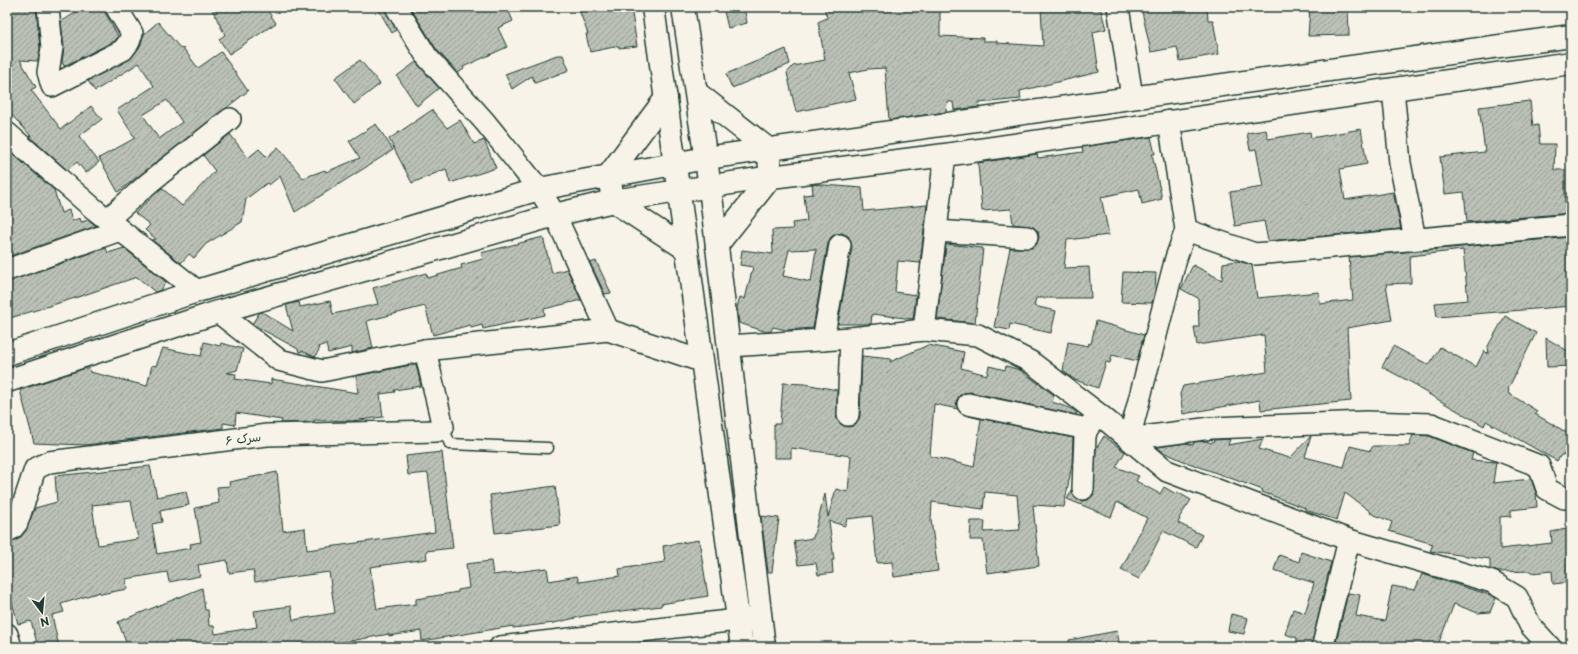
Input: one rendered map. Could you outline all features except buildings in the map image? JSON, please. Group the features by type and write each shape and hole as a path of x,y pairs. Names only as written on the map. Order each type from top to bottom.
{"street":[{"path":"48,7 52,48 48,72 52,86 123,50 130,42 132,33 116,7"},
{"path":"396,7 427,58 485,122 539,189 554,215 608,330"},
{"path":"653,7 702,361 749,619 764,647"},
{"path":"684,7 710,187 729,346 749,619 742,647"},
{"path":"1118,7 1132,97"},
{"path":"7,354 197,291 539,189 706,158 1571,36"},
{"path":"7,380 218,312 554,215 613,201 772,177 945,155 1571,63"},
{"path":"1393,89 1400,163 1415,239"},
{"path":"697,93 768,149 772,177 717,245"},
{"path":"666,98 609,175 613,201 686,249"},
{"path":"7,270 114,224 150,182 230,119"},
{"path":"1129,439 1176,258 1186,230 1169,121"},
{"path":"7,133 94,210 114,224 197,291"},
{"path":"924,330 945,155"},
{"path":"1186,230 1255,254 1571,225"},
{"path":"936,231 1027,237"},
{"path":"823,340 840,244"},
{"path":"218,312 278,360 322,371 425,350 608,330 702,361"},
{"path":"729,346 851,338 924,330 978,335 1031,362 1093,422"},
{"path":"848,415 851,338"},
{"path":"425,350 443,427"},
{"path":"968,404 1093,422 1129,439 1167,471 1350,540 1492,582 1517,597 1530,625 1550,647"},
{"path":"1083,488 1085,436 1093,422"},
{"path":"1129,439 1211,428 1366,422 1431,424 1539,466 1547,489 1564,498 1571,498"},
{"name":"سرک ۶","path":"7,531 13,528 17,523 35,469 50,462 267,435 437,431 443,427"},
{"path":"1323,645 1350,540"},
{"path":"500,647 749,619"},
{"path":"7,634 11,647"}],"lane":[{"path":"443,427 450,444 548,448"}]}
